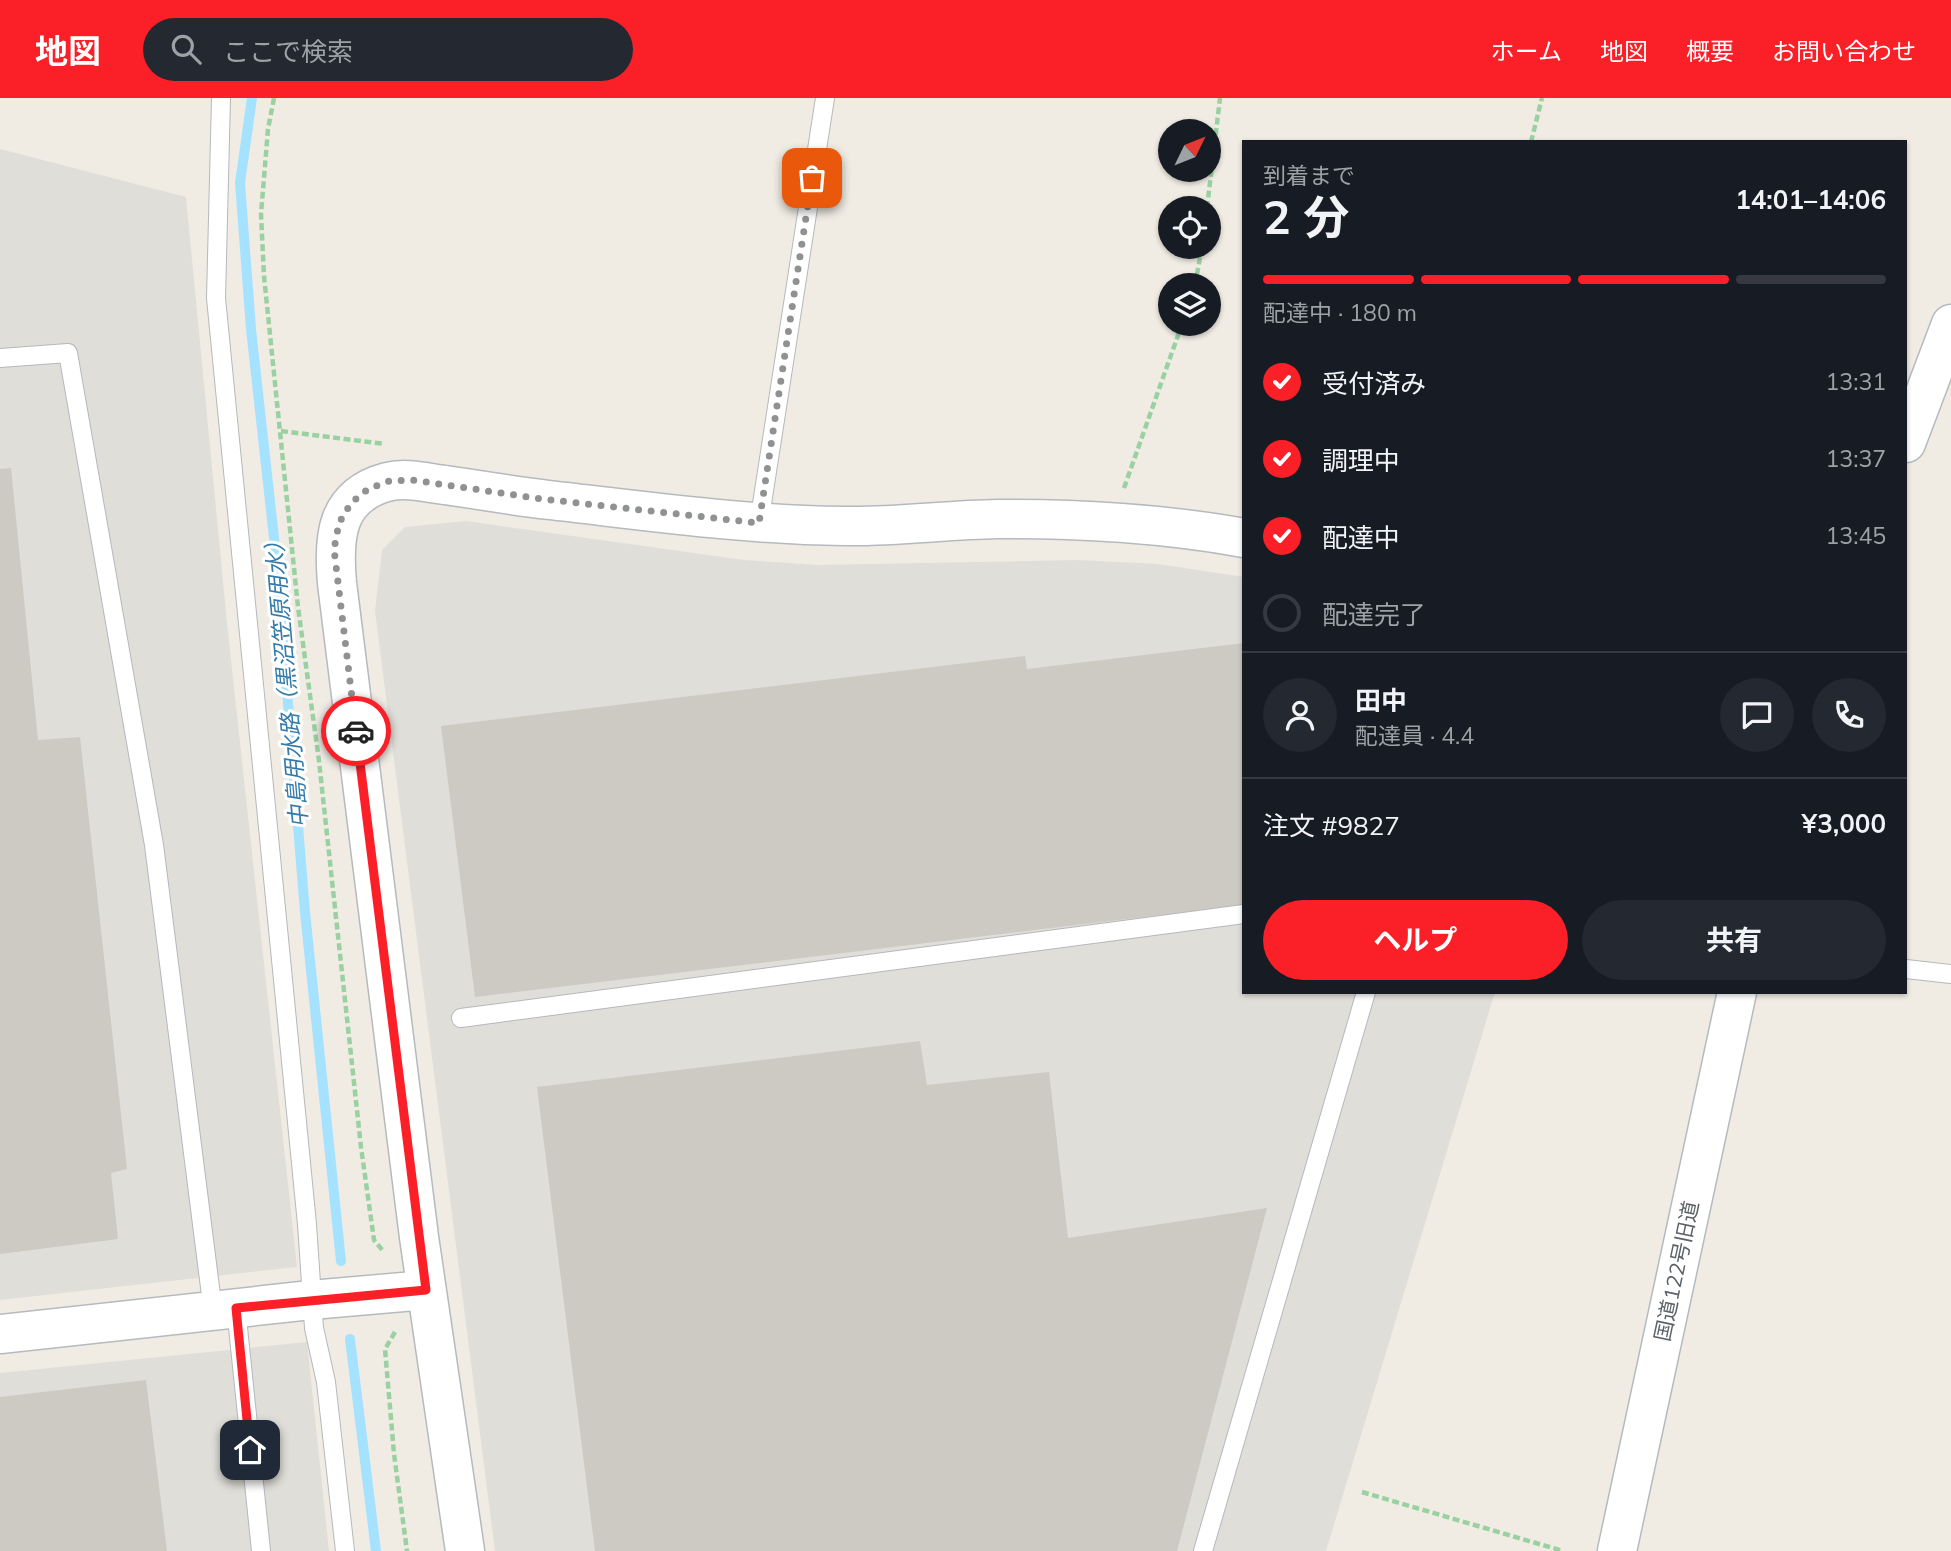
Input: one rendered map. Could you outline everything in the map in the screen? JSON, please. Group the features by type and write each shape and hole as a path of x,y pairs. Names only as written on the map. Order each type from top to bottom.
{"street":[{"path":"1907,440 1951,324"},
{"path":"465,1551 426,1290 337,583 334,549 339,523 351,503 368,489 389,481 412,480 542,499 759,523 847,526 1000,519 1113,524 1242,538"},
{"name":"国道122号旧道","path":"1618,1551 1737,994"},
{"path":"0,1334 426,1290"}],"lane":[{"path":"221,98 216,298 307,1224 311,1300 326,1382 345,1551"},
{"path":"759,523 825,98"},
{"path":"0,358 68,354 154,845 261,1551"},
{"path":"461,1018 1242,914"},
{"path":"1907,969 1951,974"},
{"path":"1203,1551 1365,994"}],"path":[{"path":"1208,196 1220,98"},
{"path":"1532,140 1542,98"},
{"path":"1113,524 1178,336"},
{"path":"394,1334 385,1349 394,1454 407,1551"},
{"path":"1362,1492 1563,1551"}],"shaded area":[{"path":"0,149 186,197 227,623 297,1267 0,1300"},
{"path":"466,521 744,560 818,565 1077,560 1158,564 1242,577 1242,994 1494,994 1326,1551 495,1551 375,611 382,550 405,527"},
{"path":"307,1342 329,1551 0,1551 0,1373"}],"building":[{"path":"11,468 38,740 80,737 127,1169 111,1173 118,1239 0,1254 0,469"},
{"path":"1242,643 1242,905 475,997 441,726 1025,656 1027,669"},
{"path":"920,1041 927,1085 1049,1072 1068,1238 1267,1208 1177,1551 595,1551 537,1087"},
{"path":"146,1380 167,1551 0,1551 0,1397"}],"waterway":[{"name":"中島用水路（黒沼笠原用水）","path":"252,98 240,183 251,329 276,556 305,912 341,1261"},
{"name":"中島用水路（黒沼笠原用水）","path":"350,1339 376,1551"}],"way so far":[{"path":"356,731 334,549 339,523 351,503 368,489 389,481 412,480 542,499 759,523 812,178"}],"route":[{"path":"250,1450 236,1308 426,1290 356,731"}]}
